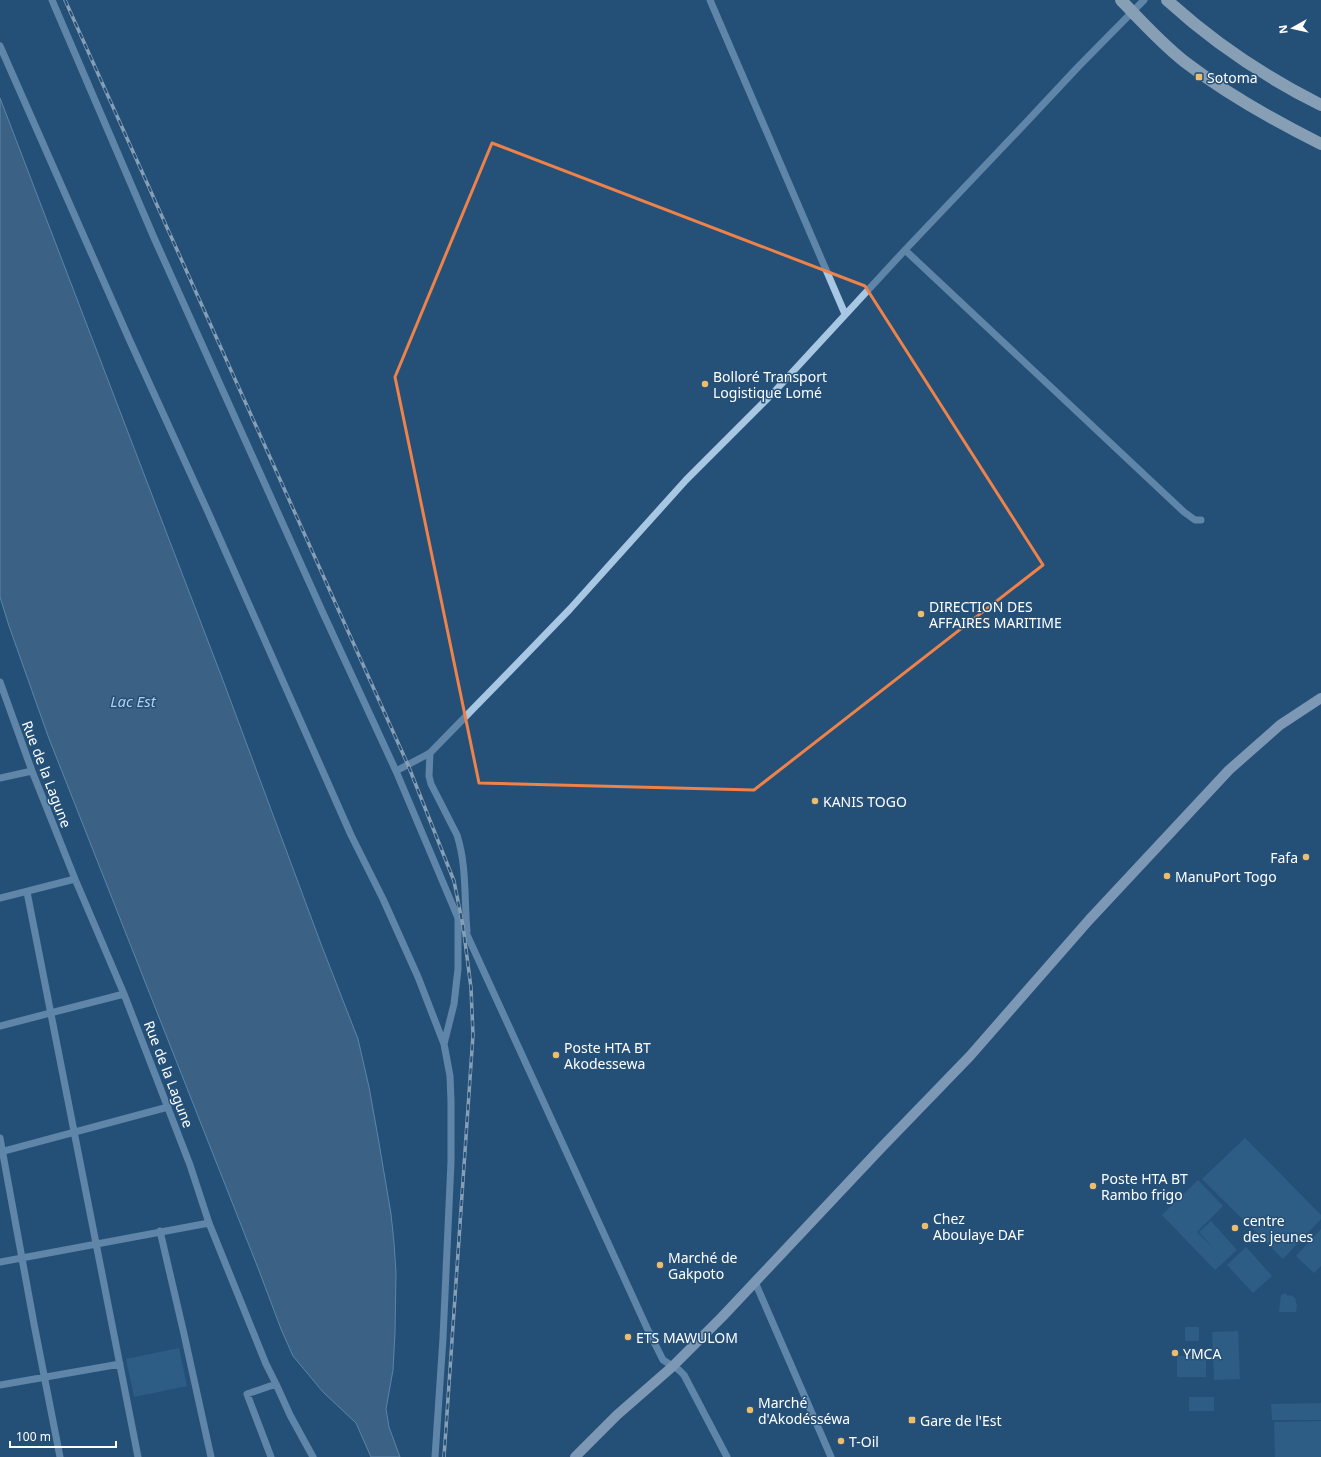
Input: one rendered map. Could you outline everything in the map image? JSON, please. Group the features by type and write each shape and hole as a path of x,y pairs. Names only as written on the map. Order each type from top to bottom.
{"highway":[{"path":"1121,0 1183,60 1208,78 1275,120 1321,144"},
{"path":"1167,0 1233,54 1269,77 1321,105"}],"main road":[{"path":"575,1457 617,1414 672,1367 722,1317 970,1056 1089,920 1229,770 1280,725 1321,698"}],"street":[{"path":"52,0 158,247 322,613 396,771 458,918 656,1349 663,1360 684,1375 727,1457"},
{"path":"710,0 845,314"},
{"path":"396,771 430,753 570,609 686,480 774,392 905,250 1078,67 1144,0"},
{"path":"0,46 130,341 352,835 418,977 444,1044 450,1076 451,1162 444,1338 435,1457"},
{"path":"905,250 1184,512 1195,520 1201,520"},
{"name":"Rue de la Lagune","path":"1,685 32,771 75,879 124,994 168,1107 209,1223 266,1364 290,1415 313,1457"},
{"path":"430,753 430,784 457,835 460,844 464,867 465,909 468,938"},
{"path":"0,778 32,771"},
{"path":"0,898 75,879"},
{"path":"27,892 138,1457"},
{"path":"444,1044 454,1004 458,969 458,918"},
{"path":"0,1026 124,994"},
{"path":"1,1152 168,1107"},
{"path":"0,1138 1,1152 60,1457"},
{"path":"0,1262 209,1223"},
{"path":"160,1231 211,1457"},
{"path":"755,1282 830,1457"},
{"path":"0,1385 120,1364"},
{"path":"271,1457 248,1394 276,1384"}],"highlighted area":[{"path":"492,143 865,286 1043,565 754,790 479,783 395,377"}],"shaded area":[{"path":"1245,1138 1321,1215 1321,1219 1283,1259 1202,1179"},
{"path":"1198,1180 1223,1206 1197,1232 1214,1249 1199,1232 1211,1221 1237,1250 1215,1270 1162,1215"},
{"path":"1321,1229 1321,1266 1314,1273 1296,1256"},
{"path":"1246,1247 1272,1276 1253,1293 1227,1265"},
{"path":"1286,1293 1287,1296 1291,1295 1295,1298 1297,1306 1296,1312 1279,1312 1281,1295"},
{"path":"1185,1327 1199,1327 1199,1341 1185,1341"},
{"path":"1238,1331 1240,1379 1214,1380 1212,1332"},
{"path":"179,1348 187,1386 134,1397 126,1359"},
{"path":"1177,1356 1206,1356 1206,1377 1177,1377"},
{"path":"1189,1397 1214,1397 1214,1411 1189,1411"},
{"path":"1321,1403 1321,1420 1272,1420 1271,1404"},
{"path":"1321,1421 1321,1457 1275,1457 1274,1422"}],"water":[{"name":"Lac Est","path":"0,98 224,683 358,1039 378,1137 391,1214 394,1242 396,1273 395,1333 393,1370 386,1409 389,1427 400,1457 371,1457 356,1423 323,1392 293,1356 281,1329 48,736 0,597"}],"railway":[{"path":"65,0 408,765 454,881 463,926 471,988 473,1035 444,1457"}],"place":[{"name":"Sotoma","path":"1199,77"},
{"name":"Bolloré Transport Logistique Lomé","path":"705,384"},
{"name":"DIRECTION DES AFFAIRES MARITIME","path":"921,614"},
{"name":"KANIS TOGO","path":"815,801"},
{"name":"Fafa","path":"1306,857"},
{"name":"ManuPort Togo","path":"1167,876"},
{"name":"Poste HTA BT Akodessewa","path":"556,1055"},
{"name":"Poste HTA BT Rambo frigo","path":"1093,1186"},
{"name":"Chez Aboulaye DAF","path":"925,1226"},
{"name":"centre des jeunes","path":"1235,1228"},
{"name":"Marché de Gakpoto","path":"660,1265"},
{"name":"ETS MAWULOM","path":"628,1337"},
{"name":"YMCA","path":"1175,1353"},
{"name":"Marché d'Akodésséwa","path":"750,1410"},
{"name":"Gare de l'Est","path":"912,1420"},
{"name":"T-Oil","path":"841,1441"}]}
